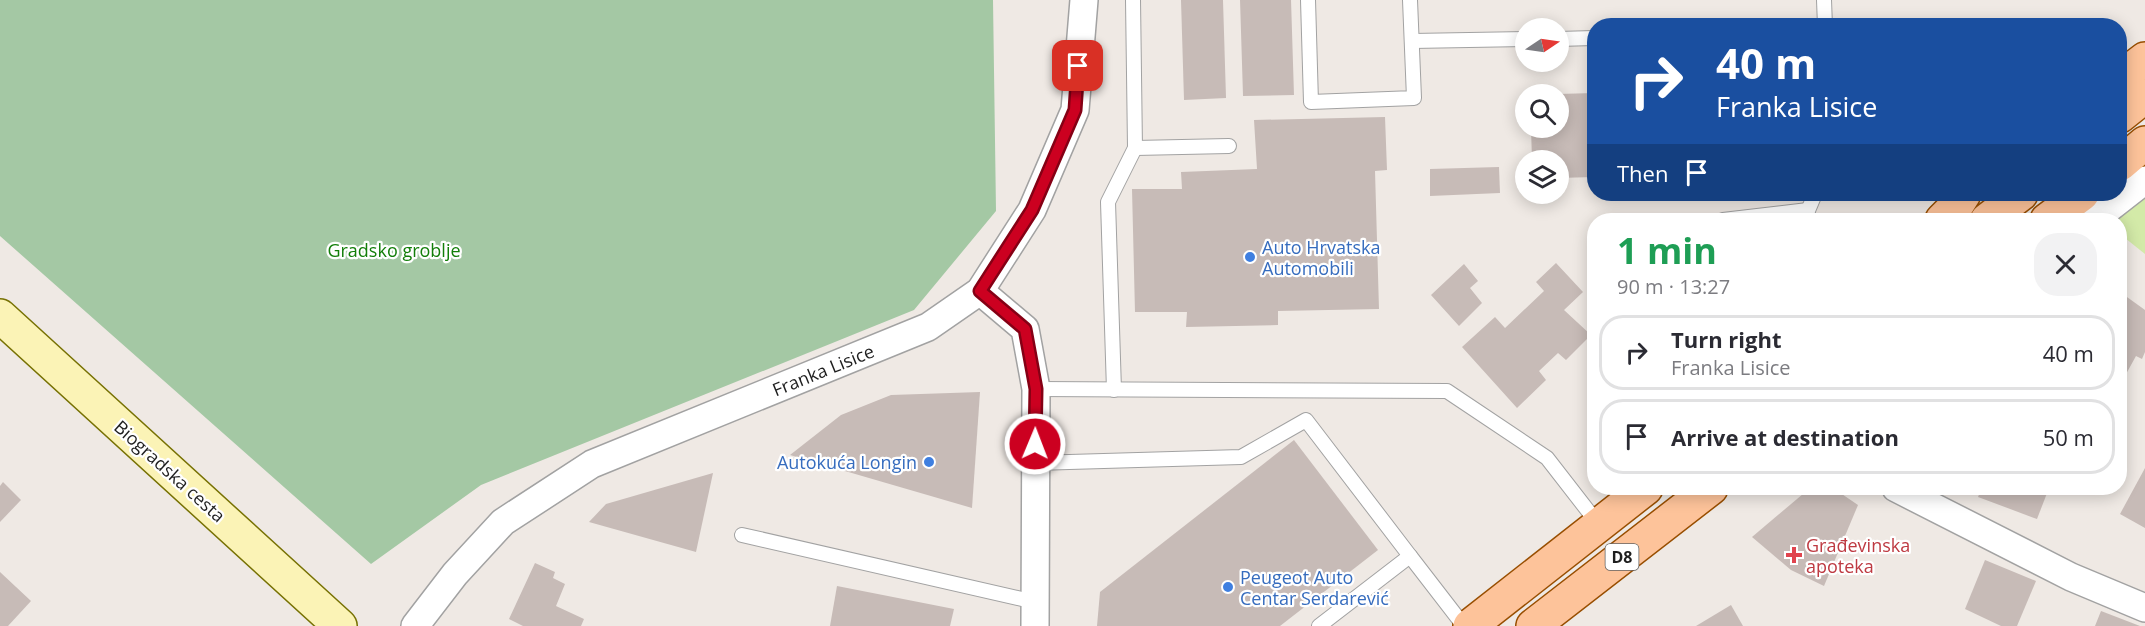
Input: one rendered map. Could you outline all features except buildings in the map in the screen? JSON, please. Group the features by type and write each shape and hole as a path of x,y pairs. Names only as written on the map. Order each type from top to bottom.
{"main road":[{"path":"2127,73 2145,59"},
{"path":"2127,110 2145,96"},
{"path":"2127,158 2145,143"},
{"path":"1949,213 1959,201"},
{"path":"1996,213 2012,201"},
{"path":"2056,213 2073,201"},
{"name":"Biogradska cesta","path":"0,316 340,626"},
{"name":"D8","path":"1470,626 1637,495"},
{"name":"D8","path":"1533,626 1702,495"}],"street":[{"name":"Franka Lisice","path":"415,626 455,574 503,522 592,464 928,327 980,291 1032,210 1075,110 1084,0"},
{"path":"2127,194 2145,180"},
{"path":"2103,213 2118,201"},
{"path":"980,291 1025,329 1036,389 1035,614"},
{"path":"1910,495 2071,577 2145,608"}],"lane":[{"path":"1114,390 1108,202 1135,148 1133,0"},
{"path":"1308,0 1311,102 1414,98 1410,0"},
{"path":"1824,0 1825,18"},
{"path":"1569,39 1587,38"},
{"path":"1412,41 1515,39"},
{"path":"1135,148 1229,146"},
{"path":"1036,389 1447,391 1547,458 1599,525"},
{"path":"1035,462 1241,458 1306,420 1464,626"},
{"path":"742,535 1035,614"},
{"path":"1319,626 1410,556"}],"green space":[{"name":"Gradsko groblje","path":"0,0 993,0 996,211 914,310 481,485 371,564 0,236"},
{"path":"2145,180 2145,254 2127,240 2127,213 2110,213 2123,201 2127,201 2127,197"}],"place":[{"name":"Auto Hrvatska Automobili","path":"1250,257"},
{"name":"Autokuća Longin","path":"929,462"},
{"name":"Građevinska apoteka","path":"1794,555"},
{"name":"Peugeot Auto Centar Serdarević","path":"1228,587"}],"route":[{"path":"1035,444 1036,389 1025,329 980,291 1032,210 1075,110 1078,66"}]}
